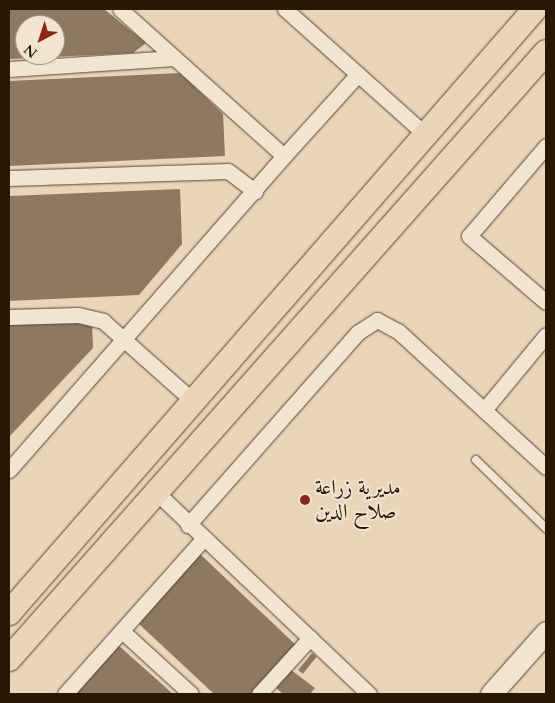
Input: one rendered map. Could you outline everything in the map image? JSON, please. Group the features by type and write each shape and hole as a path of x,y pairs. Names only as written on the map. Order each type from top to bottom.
{"main road":[{"path":"9,613 191,399 426,135 535,9"},
{"path":"9,659 546,52"}],"street":[{"path":"120,9 284,156"},
{"path":"285,9 426,135"},
{"path":"9,69 175,58"},
{"path":"9,470 358,74"},
{"path":"546,146 469,236 546,302"},
{"path":"9,178 228,171 255,192"},
{"path":"9,317 91,316 126,339 191,399"},
{"path":"188,525 365,324 389,323 546,466"},
{"path":"484,410 546,335"},
{"path":"156,492 188,525 369,694"},
{"path":"65,694 203,539"},
{"path":"122,631 191,694"},
{"path":"491,694 546,632"},
{"path":"259,694 310,638"}],"lane":[{"path":"476,460 546,528"}],"building":[{"path":"9,9 104,9 146,43 133,53 65,56 65,15 15,15 15,59 9,59"},
{"path":"180,73 223,114 225,156 9,166 9,81"},
{"path":"180,189 182,244 139,295 9,301 9,196"},
{"path":"92,320 93,348 9,437 9,323"},
{"path":"199,553 299,648 257,694 214,694 139,624"},
{"path":"118,645 173,694 74,694"},
{"path":"312,653 317,657 303,674 298,670"},
{"path":"291,670 315,688 310,694 283,694 276,688"}],"place":[{"name":"مديرية زراعة صلاح الدين","path":"305,500"}]}
